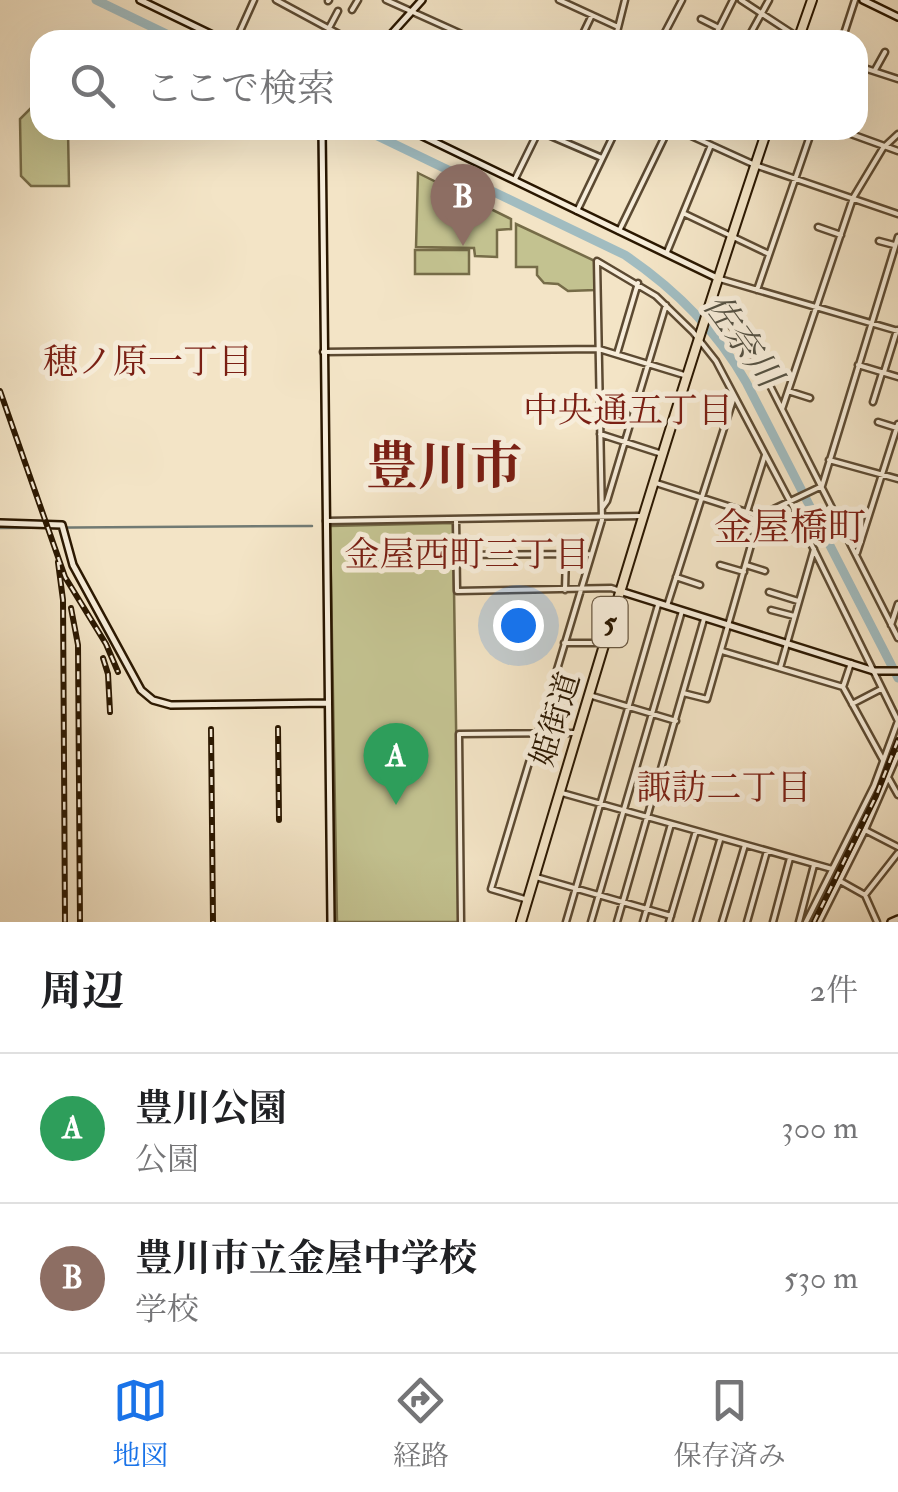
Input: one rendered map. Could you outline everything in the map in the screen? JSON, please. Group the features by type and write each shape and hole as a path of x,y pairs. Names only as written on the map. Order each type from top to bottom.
{"main road":[{"path":"801,30 812,0"},
{"name":"姫街道","path":"522,922 641,516 764,140"}],"street":[{"path":"140,0 202,30"},
{"path":"240,30 254,0"},
{"path":"276,0 332,30"},
{"path":"295,10 300,0"},
{"path":"352,10 358,0"},
{"path":"386,0 452,30"},
{"path":"395,30 422,0"},
{"path":"559,0 618,27"},
{"path":"617,30 625,0"},
{"path":"666,30 681,0"},
{"path":"701,19 719,28 737,0 785,30"},
{"path":"753,30 769,0"},
{"path":"845,30 855,0"},
{"path":"863,0 898,17"},
{"path":"329,28 338,11"},
{"path":"585,30 592,15"},
{"path":"875,70 885,52"},
{"path":"868,68 897,77"},
{"path":"782,408 853,198 885,146 898,134"},
{"path":"868,137 898,151"},
{"path":"322,140 331,922"},
{"path":"430,140 717,278 898,330 873,402"},
{"path":"514,181 534,140"},
{"path":"562,140 602,158"},
{"path":"577,211 611,140"},
{"path":"619,231 663,140"},
{"path":"701,140 755,164 898,214"},
{"path":"757,290 808,140"},
{"path":"667,253 711,145"},
{"path":"683,213 769,254"},
{"path":"818,227 840,235"},
{"path":"653,482 760,516 822,486 898,237"},
{"path":"880,240 896,245"},
{"path":"528,900 492,889 602,516 597,260 638,284 700,335 792,500 898,721 884,761 806,922"},
{"path":"617,354 638,284"},
{"path":"709,300 753,354 898,638"},
{"path":"602,508 666,305"},
{"path":"323,352 598,350 686,375"},
{"path":"858,365 898,376"},
{"path":"788,391 810,398"},
{"path":"667,606 734,394"},
{"path":"857,555 897,426 878,422"},
{"path":"600,434 662,454"},
{"path":"746,512 766,456"},
{"path":"830,460 898,479"},
{"path":"326,521 641,516"},
{"path":"683,693 707,699 760,516"},
{"path":"456,519 457,591 610,588 874,671 898,671"},
{"path":"0,524 62,525 74,565 142,690 153,700 170,705 328,703"},
{"path":"780,668 814,549"},
{"path":"565,590 566,554"},
{"path":"456,555 591,554"},
{"path":"720,565 744,572"},
{"path":"746,565 765,571"},
{"path":"676,577 700,584"},
{"path":"769,592 799,601"},
{"path":"566,922 659,604"},
{"path":"891,625 898,604"},
{"path":"770,610 794,616"},
{"path":"591,922 682,611"},
{"path":"617,922 704,618"},
{"path":"564,642 605,643"},
{"path":"722,651 843,687 884,761"},
{"path":"843,687 851,663"},
{"path":"878,681 889,671"},
{"path":"852,704 882,689"},
{"path":"589,695 676,721"},
{"path":"461,922 459,734 577,733"},
{"path":"819,922 898,754"},
{"path":"889,779 898,795"},
{"path":"560,792 832,870"},
{"path":"643,922 671,824"},
{"path":"865,830 898,850 865,894"},
{"path":"535,877 670,919 696,832"},
{"path":"696,922 721,838"},
{"path":"722,922 745,845"},
{"path":"748,922 767,851"},
{"path":"773,922 790,858"},
{"path":"798,922 814,864"},
{"path":"840,881 865,894 877,922"}],"shaded area":[{"path":"30,109 30,140 68,140 69,186 31,186 21,176 20,119"},
{"path":"418,173 511,219 511,229 497,230 497,257 475,256 474,248 416,247"},
{"path":"516,224 595,261 595,290 568,291 558,284 544,283 537,275 537,267 516,267"},
{"path":"415,250 469,250 469,274 415,274"},
{"path":"453,523 459,922 337,922 330,526"}],"waterway":[{"name":"佐奈川","path":"96,0 158,30"},
{"name":"佐奈川","path":"386,140 625,255 693,311 746,382 898,678"},
{"path":"0,528 312,526"}],"railway":[{"path":"0,391 65,577 106,644 118,672"},
{"path":"58,562 63,600 65,922"},
{"path":"71,608 78,645 80,922"},
{"path":"103,658 110,712"},
{"path":"278,728 279,820"},
{"path":"211,729 213,922"},
{"path":"814,922 876,796 898,740"}],"place":[{"name":"豊川市立金屋中学校","path":"463,246"},
{"name":"豊川公園","path":"396,805"}],"district":[{"name":"穂ノ原一丁目","path":"148,361"},
{"name":"中央通五丁目","path":"628,410"},
{"name":"豊川市","path":"444,466"},
{"name":"金屋橋町","path":"790,527"},
{"name":"金屋西町三丁目","path":"467,554"},
{"name":"諏訪二丁目","path":"724,787"}]}
